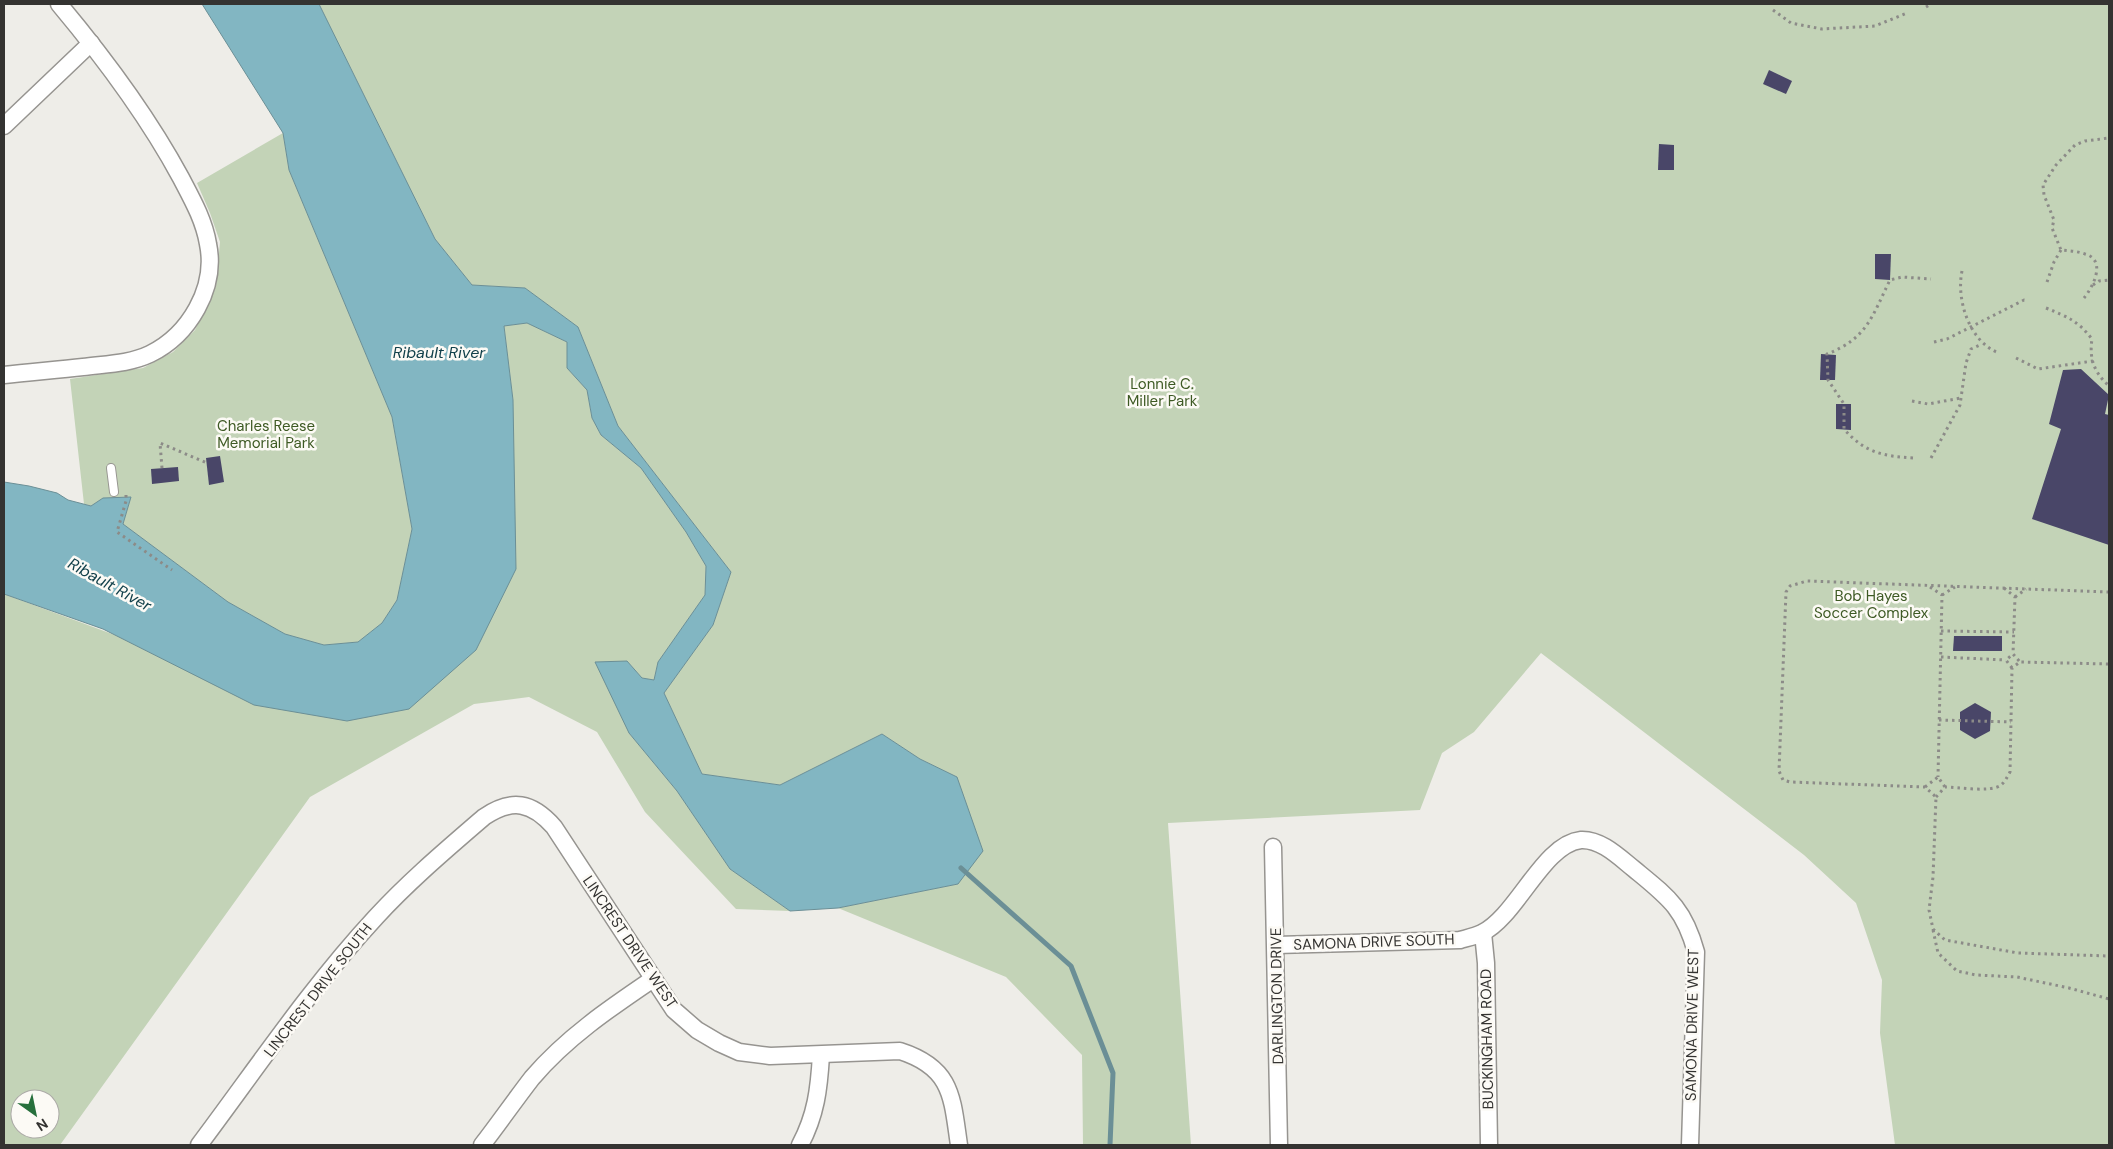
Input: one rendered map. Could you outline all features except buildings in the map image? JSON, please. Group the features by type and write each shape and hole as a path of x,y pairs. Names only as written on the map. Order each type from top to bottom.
{"street":[{"path":"4,375 130,361 150,354 170,341 186,325 199,304 210,263 205,230 198,211 169,156 131,96 59,4"},
{"path":"4,126 91,43"},
{"name":"LINCREST DRIVE SOUTH","path":"199,1145 333,966 376,918 417,876 484,817 496,809 509,804 526,806"},
{"name":"LINCREST DRIVE WEST","path":"526,806 542,814 554,827 652,979 674,1010 696,1030 739,1052 770,1056 900,1051 916,1056 929,1064 943,1078 951,1096 959,1145"},
{"name":"SAMONA DRIVE SOUTH","path":"1276,945 1460,940 1483,933 1508,911 1551,857 1567,844 1582,840"},
{"name":"SAMONA DRIVE WEST","path":"1582,840 1598,844 1612,851 1669,898 1682,914 1690,930 1696,952 1690,1145"},
{"name":"DARLINGTON DRIVE","path":"1274,847 1279,1145"},
{"name":"BUCKINGHAM ROAD","path":"1483,933 1486,962 1489,1145"},
{"path":"482,1145 533,1077 573,1037 609,1008 652,979"},
{"path":"800,1145 810,1126 819,1092 821,1055"}],"lane":[{"path":"111,468 114,492"}],"path":[{"path":"1926,7 1931,4"},
{"path":"1773,10 1791,23 1822,29 1875,26 1907,13"},
{"path":"2048,282 2061,250 2052,228 2054,220 2044,195 2043,185 2056,165 2075,144 2109,138"},
{"path":"2061,250 2087,254 2093,258 2097,274 2084,298"},
{"path":"1962,271 1959,286 1964,314 1982,344 1998,352"},
{"path":"1914,458 1890,457 1872,452 1855,441 1844,430 1844,404 1828,380 1827,354 1842,348 1865,330 1890,280 1902,277 1931,280"},
{"path":"2092,286 2099,281 2109,280"},
{"path":"1934,342 1947,339 2024,300 2028,301"},
{"path":"2046,308 2066,315 2081,325 2092,339 2090,355 2098,374 2109,386"},
{"path":"1931,458 1960,404 1966,363 1971,350 1982,344"},
{"path":"2016,358 2038,369 2093,361"},
{"path":"1912,401 1928,404 1961,398"},
{"path":"162,468 160,443 207,463"},
{"path":"126,487 126,501 117,532 172,570"},
{"path":"1938,777 1925,787 1790,782 1783,780 1779,771 1786,592 1790,586 1807,581 2109,592"},
{"path":"1929,585 1942,595"},
{"path":"1942,595 1956,586"},
{"path":"2004,588 2015,597"},
{"path":"2015,597 2026,589"},
{"path":"1942,595 1938,777 1946,787"},
{"path":"1941,657 2006,660 2012,654 2015,597"},
{"path":"1941,631 2014,632"},
{"path":"2012,654 2020,662"},
{"path":"2006,660 2012,668 2010,772 2003,784 1991,789 1946,787 1936,797 1933,877 1929,910 1938,953 1957,971 1976,975 2026,979 2109,999"},
{"path":"2012,668 2020,662 2109,664"},
{"path":"1940,720 2011,722"},
{"path":"1925,787 1936,797"},
{"path":"1933,929 1945,940 2018,953 2109,956"}],"green space":[{"name":"Lonnie C. Miller Park","path":"319,4 2109,4 2109,1145 1895,1145 1880,1033 1882,980 1856,903 1804,855 1541,653 1474,732 1442,753 1420,810 1168,823 1191,1145 1083,1145 1082,1055 1006,977 838,908 958,884 957,777 920,759 882,734 780,785 702,774 664,693 713,625 731,572 618,426 578,327 525,288 472,285 435,239"},
{"name":"Charles Reese Memorial Park","path":"283,133 289,170 392,417 412,529 397,600 382,623 358,642 324,645 285,634 228,602 123,524 131,497 103,498 91,506 84,504 70,379 143,368 173,352 195,330 216,286 220,242 197,183"},
{"path":"527,323 567,342 567,368 587,390 592,418 601,435 641,468 686,532 706,566 705,595 658,662 654,680 642,678 627,661 629,733 677,791 730,869 790,911 736,909 645,812 597,732 529,697 474,704 310,797 60,1145 4,1145 4,594 347,721 513,400 504,326"}],"water":[{"name":"Ribault River","path":"202,4 319,4 435,239 472,285 525,288 578,327 618,426 731,572 713,625 664,693 702,774 780,785 882,734 920,759 957,777 983,851 958,884 838,908 790,911 730,869 677,791 629,733 595,662 627,661 642,678 654,680 658,662 705,595 706,566 686,532 641,468 601,435 592,418 587,390 567,368 567,342 527,323 504,326 513,400 516,569 476,650 409,709 347,721 254,705 103,629 4,594 4,482 57,493 68,500 91,506 103,498 131,497 123,524 228,602 285,634 324,645 358,642 382,623 397,600 412,529 392,417 289,170 283,133"}],"waterway":[{"path":"961,868 1071,966 1113,1073 1110,1145"}],"park label":[{"name":"Bob Hayes Soccer Complex","path":"1871,604"}]}
